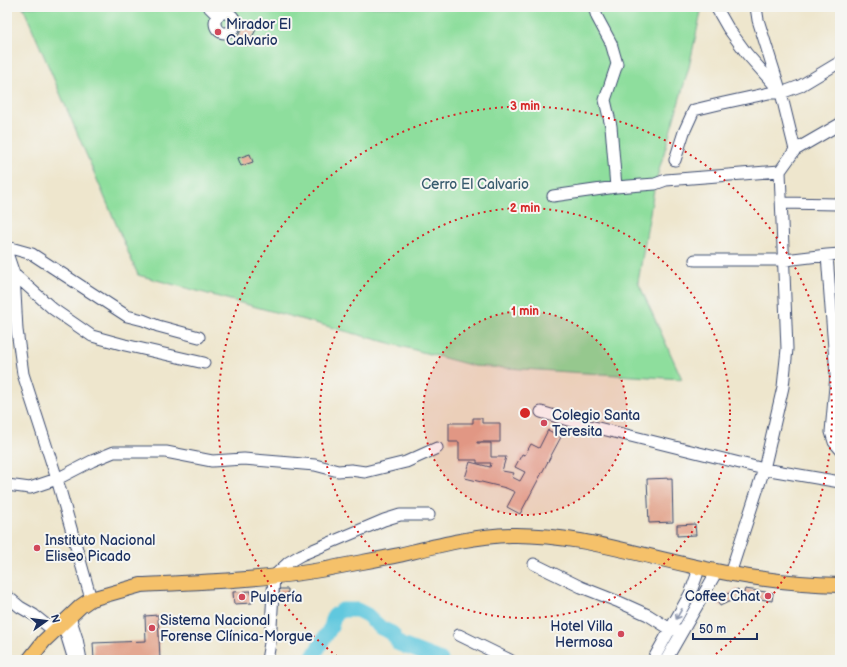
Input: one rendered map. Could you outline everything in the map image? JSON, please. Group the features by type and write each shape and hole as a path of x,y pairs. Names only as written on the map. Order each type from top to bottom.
{"main road":[{"path":"29,660 44,641 81,606 91,599 142,585 274,576 308,572 396,555 465,539 510,535 568,538 757,579 840,585"}],"street":[{"path":"208,7 218,16"},
{"path":"594,7 597,17 611,43 617,64 605,100 611,126 616,187"},
{"path":"716,7 728,28 747,54 781,93"},
{"path":"756,7 758,20 781,93 795,150"},
{"path":"675,160 684,132 694,110 769,93 781,93 800,86 840,62"},
{"path":"666,660 681,632 723,572 764,469 783,387 787,349 780,171 795,150 840,124"},
{"path":"553,196 616,187 654,184 666,180 780,171"},
{"path":"782,203 838,204"},
{"path":"7,247 32,254 127,316 199,337"},
{"path":"7,253 14,274 17,330 22,374 57,479 91,599"},
{"path":"827,254 836,315 838,375 831,432 834,442 840,449"},
{"path":"695,260 784,260 827,254 840,254"},
{"path":"14,274 53,309 92,336 204,364"},
{"path":"540,412 578,423 764,469 840,482"},
{"path":"7,485 30,488 57,479 92,461 114,452 166,452 212,461 244,459 314,465 338,471 351,470 365,472 406,462 437,448"},
{"path":"267,660 270,643 274,576 289,562 301,555 384,520 400,515 429,515"},
{"path":"534,564 581,587 648,615 670,629 681,632"},
{"path":"653,660 690,594 696,580 696,570 692,566"},
{"path":"7,596 20,607 34,615 62,624 77,639 81,660"},
{"path":"62,624 74,660"},
{"path":"459,635 510,660"}],"green space":[{"name":"Cerro El Calvario","path":"23,7 702,7 689,67 655,184 638,282 682,379 474,366 138,275"}],"building":[{"path":"246,22 257,28 247,46 236,39"},
{"path":"250,154 253,162 241,166 238,158"},
{"path":"473,418 482,418 482,423 500,423 500,442 477,443 491,443 491,457 506,457 502,471 514,473 512,477 520,481 525,472 515,467 522,454 525,455 531,444 539,448 548,430 561,437 520,514 507,507 515,492 506,488 465,478 470,462 490,467 491,463 477,463 477,460 459,460 459,442 449,442 449,423 473,423"},
{"path":"672,478 673,522 649,523 647,479"},
{"path":"695,524 696,535 677,536 677,525"},
{"path":"279,589 288,589 288,598 279,598"},
{"path":"738,589 741,596 720,606 717,599"},
{"path":"745,589 773,593 772,601 743,596"},
{"name":"Pulpería","path":"251,591 252,603 234,604 233,592"},
{"name":"Sistema Nacional Forense Clínica-Morgue","path":"158,615 160,660 94,660 93,643 146,641 145,616"}],"waterway":[{"path":"311,660 331,627 334,616 342,610 357,610 367,615 381,628 392,633 399,644 441,660"}],"place":[{"name":"Mirador El Calvario","path":"218,32"},
{"name":"Colegio Santa Teresita","path":"544,423"},
{"name":"Instituto Nacional Eliseo Picado","path":"37,548"},
{"name":"Coffee Chat","path":"768,596"},
{"name":"Pulpería","path":"242,597"},
{"name":"Sistema Nacional Forense Clínica-Morgue","path":"152,628"},
{"name":"Hotel Villa Hermosa","path":"621,634"}]}
